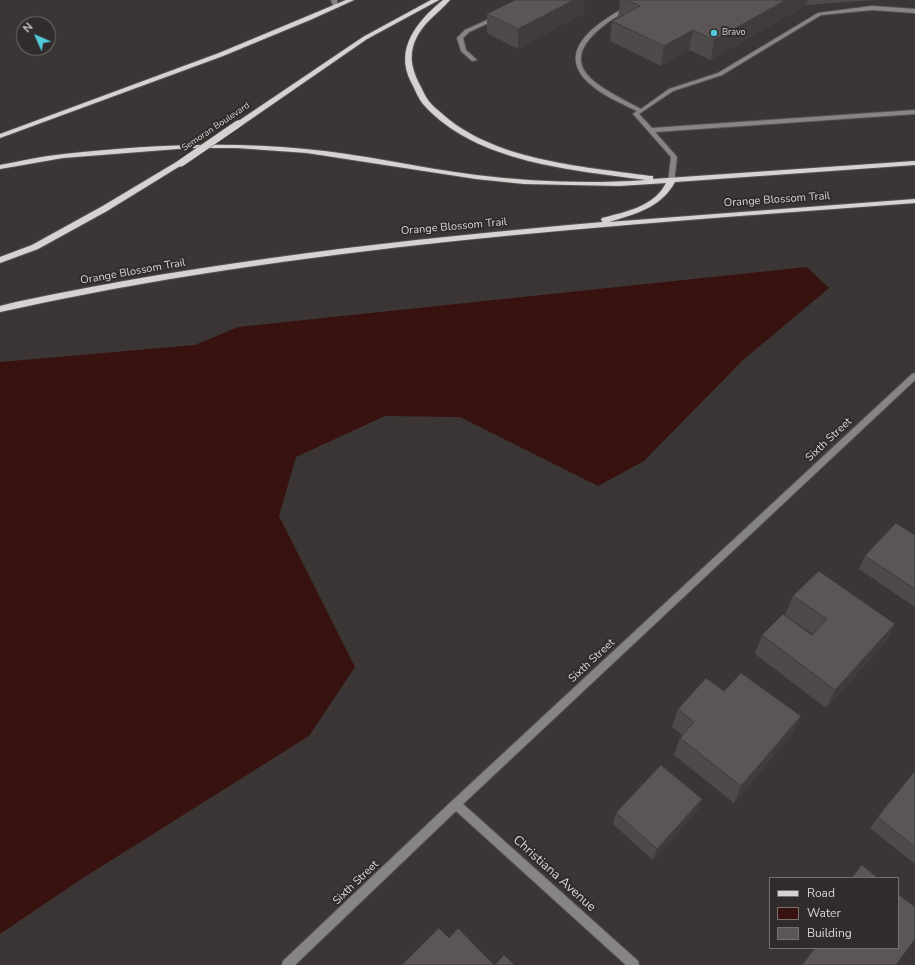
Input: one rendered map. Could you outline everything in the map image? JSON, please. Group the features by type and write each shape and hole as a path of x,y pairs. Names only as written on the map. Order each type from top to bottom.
{"main road":[{"path":"0,136 108,98 237,49 335,3 351,0"},
{"name":"Semoran Boulevard","path":"0,260 42,243 104,209 181,163 365,38 436,0"},
{"path":"447,0 421,24 410,44 407,64 413,84 424,102 443,120 460,131 497,149 539,161 671,182"},
{"path":"0,167 21,162 70,155 190,146 237,146 307,151 476,177 524,182 619,184 671,182 915,163"},
{"path":"584,226 635,211 657,200 668,191 671,182"},
{"name":"Orange Blossom Trail","path":"0,309 162,277 303,255 449,238 584,226 915,201"}],"street":[{"path":"641,111 601,89 587,78 580,68 578,58 580,48 604,22 643,0"},
{"path":"671,182 674,157 636,114 671,90 720,74 820,14 872,8 915,11"},
{"path":"474,60 463,53 460,38 467,32 500,16"},
{"path":"651,130 915,112"},
{"name":"Sixth Street","path":"287,965 456,804 915,376"},
{"name":"Christiana Avenue","path":"456,804 634,965"}],"water":[{"path":"807,267 829,288 743,360 644,461 598,486 460,417 385,416 296,457 279,516 355,667 309,736 83,878 0,934 0,362 195,345 238,327"}],"building":[{"path":"515,0 574,0 518,29 487,14"},
{"path":"626,0 786,0 714,40 693,30 664,46 612,21 640,6"},
{"path":"896,523 915,535 915,589 865,556"},
{"path":"819,571 895,624 835,690 762,635 783,614 812,635 827,619 793,596"},
{"path":"741,673 801,716 741,786 680,738 694,722 678,709 706,678 724,691"},
{"path":"661,765 702,799 657,849 616,813"},
{"path":"915,771 915,847 878,817"},
{"path":"862,865 877,877 853,877"},
{"path":"899,895 915,907 915,939 896,965 802,965 814,949 899,949"},
{"path":"439,928 449,938 458,928 494,965 402,965"},
{"path":"504,955 515,965 495,965"}],"place":[{"name":"Bravo","path":"714,33"}]}
